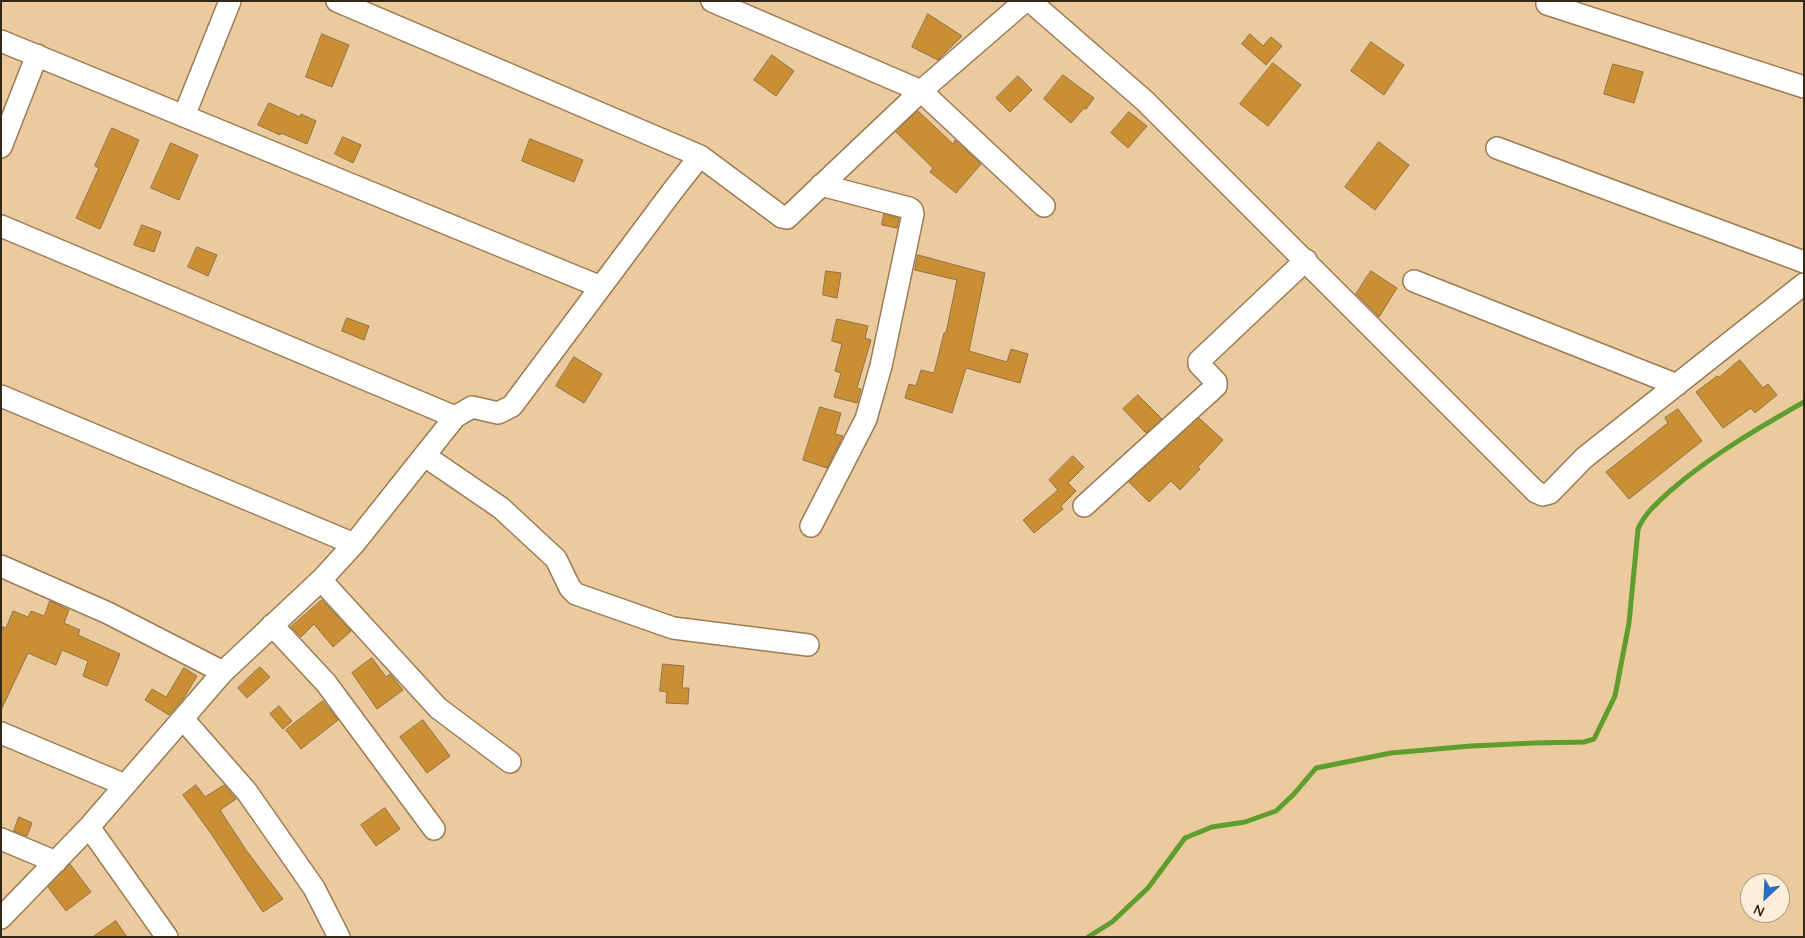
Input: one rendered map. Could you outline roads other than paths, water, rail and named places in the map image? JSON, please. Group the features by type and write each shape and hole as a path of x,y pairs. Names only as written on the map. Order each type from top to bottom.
{"street":[{"path":"184,116 230,1"},
{"path":"712,1 922,91 1044,206"},
{"path":"348,3 700,156 785,219 922,91 1025,1"},
{"path":"1030,1 1145,101 1542,496 1550,493 1584,458 1804,284"},
{"path":"1549,1 1547,4 1804,88"},
{"path":"1,41 601,287"},
{"path":"1,147 37,55"},
{"path":"1497,148 1804,262"},
{"path":"1,918 89,827 223,672 321,580 354,544 455,417 472,407 498,413 512,406 700,156"},
{"path":"810,526 866,419 881,366 913,214 909,208 821,185"},
{"path":"1,226 455,417"},
{"path":"1084,506 1216,386 1216,382 1199,364 1199,361 1306,260"},
{"path":"1414,281 1677,385"},
{"path":"1,396 354,544"},
{"path":"425,456 507,514 556,559 570,588 576,594 673,628 808,645"},
{"path":"1,566 108,613 223,672"},
{"path":"321,580 438,708 510,762"},
{"path":"272,625 326,683 434,829"},
{"path":"183,719 248,792 314,888 339,937"},
{"path":"1,733 125,785"},
{"path":"89,827 168,937"},
{"path":"1,839 56,862"}],"waterway":[{"path":"1088,937 1112,922 1148,888 1185,838 1212,827 1245,822 1276,811 1294,794 1316,768 1391,753 1471,746 1584,742 1594,739 1615,696 1629,623 1638,529 1644,518 1670,491 1701,466 1751,433 1804,402"}]}
